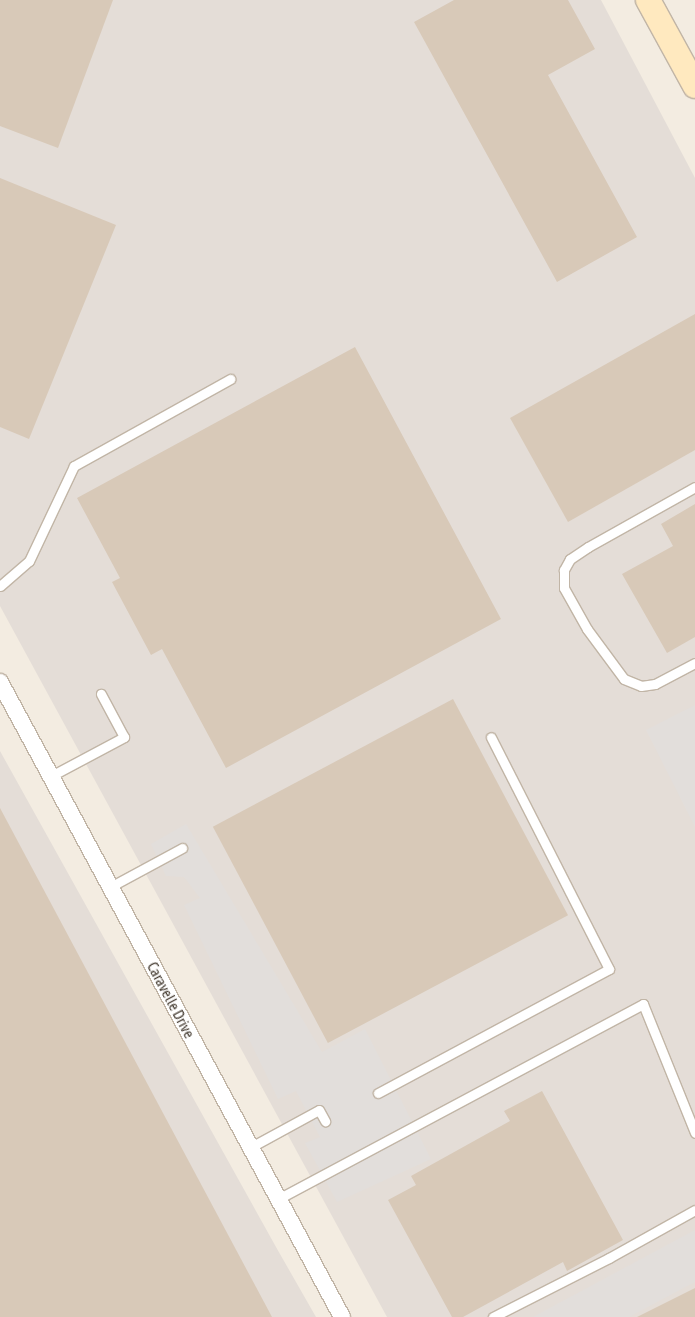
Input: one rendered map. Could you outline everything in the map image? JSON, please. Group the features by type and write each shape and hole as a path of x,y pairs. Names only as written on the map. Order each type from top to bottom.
{"street":[{"path":"648,0 695,86"},
{"name":"Caravelle Drive","path":"0,682 342,1317"}],"lane":[{"path":"0,586 29,561 74,466 230,379"},
{"path":"695,487 570,558 564,570 564,588 587,629 624,679 641,686 655,684 695,663"},
{"path":"51,776 124,737 101,694"},
{"path":"378,1093 609,969 491,737"},
{"path":"110,887 182,848"},
{"path":"278,1198 643,1004 695,1133"},
{"path":"251,1148 319,1110 325,1121"},
{"path":"493,1317 609,1258 695,1210"}],"shaded area":[{"path":"0,0 601,0 695,178 695,1317 387,1317 0,606"},
{"path":"695,705 695,827 646,730"},
{"path":"0,751 276,1247 316,1317 0,1317"},
{"path":"186,824 322,1052 365,1029 431,1159 337,1202 305,1143 320,1137 296,1091 278,1099 184,905 200,898 184,877 166,876 151,844"},
{"path":"695,1230 695,1282 629,1317 533,1317"}],"building":[{"path":"0,0 113,0 58,148 0,126"},
{"path":"454,0 568,0 595,49 548,75 637,237 557,282 414,22"},
{"path":"0,178 116,225 29,439 0,427"},
{"path":"695,314 695,450 568,522 510,418"},
{"path":"355,347 501,619 226,768 162,649 151,655 112,582 120,578 77,498"},
{"path":"695,504 695,637 667,653 622,574 673,546 661,524"},
{"path":"453,699 568,915 328,1043 213,827"},
{"path":"0,808 272,1317 0,1317"},
{"path":"542,1091 623,1240 567,1271 563,1262 463,1317 452,1317 388,1200 416,1185 411,1176 510,1121 504,1111"},
{"path":"695,1288 695,1317 637,1317"}]}
